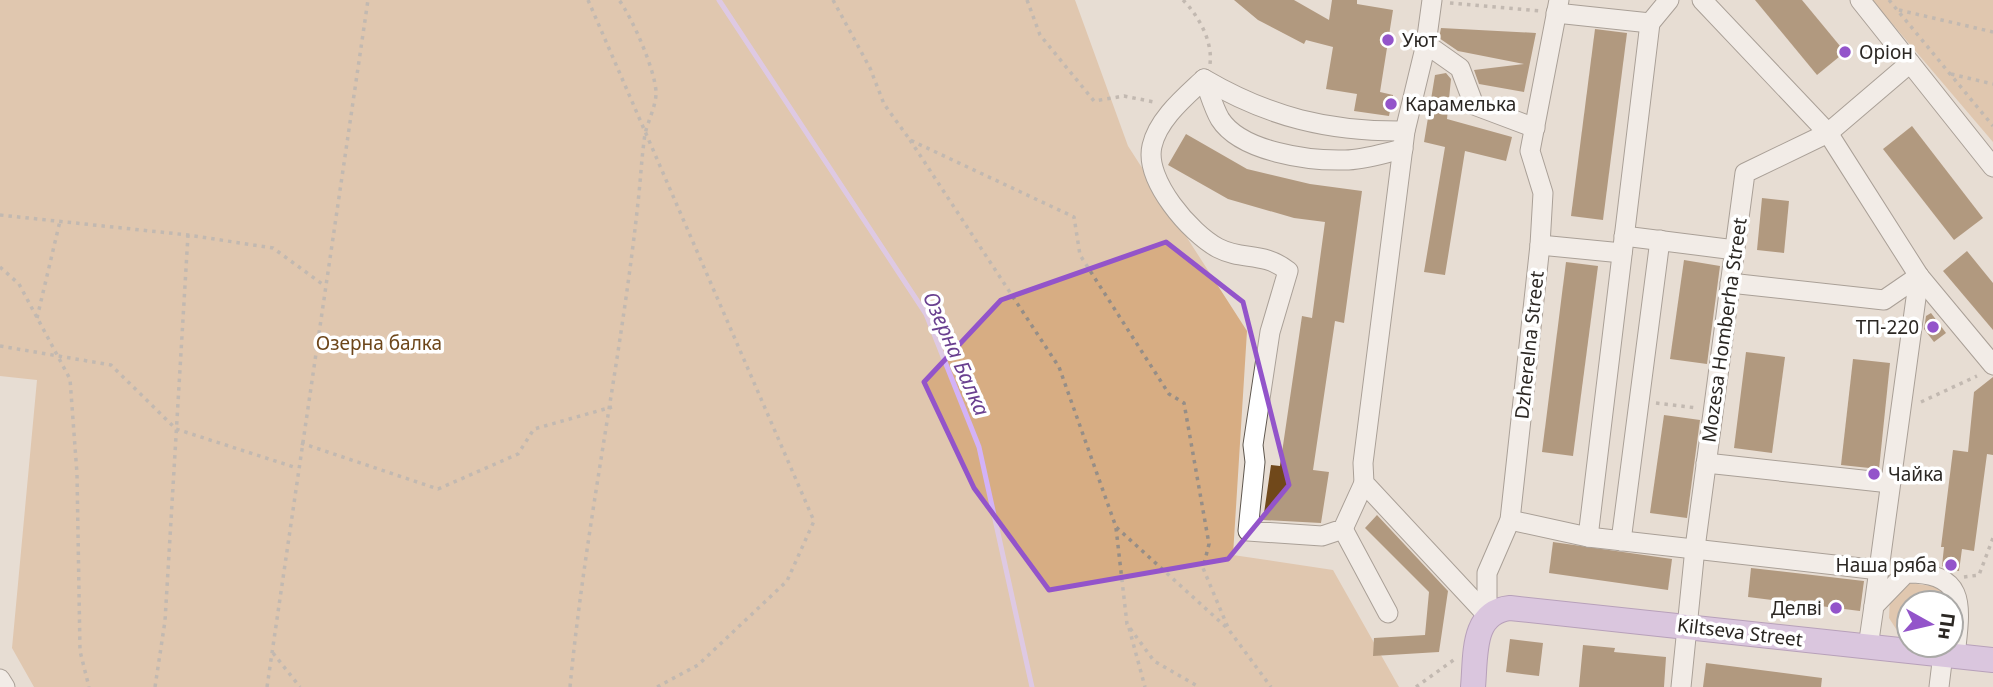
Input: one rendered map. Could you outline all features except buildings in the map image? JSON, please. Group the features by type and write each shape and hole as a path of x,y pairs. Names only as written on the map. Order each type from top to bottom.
{"main road":[{"name":"Kiltseva Street","path":"1487,615 1496,609 1510,608 1689,625 1895,650"},
{"name":"Dzherelna Street","path":"1473,687 1477,644 1487,615"},
{"name":"Kiltseva Street","path":"1965,657 1993,660"}],"street":[{"path":"1588,537 1650,23 1669,0"},
{"path":"1702,0 1828,133 1919,276 1987,369"},
{"path":"1860,0 1993,167"},
{"path":"1204,79 1170,112 1152,145 1152,156 1167,196 1198,237 1222,250 1273,259 1288,271 1269,331 1253,445 1255,462 1248,531 1322,536 1343,529 1364,483 1363,463 1404,140 1426,44 1432,1"},
{"path":"1557,6 1650,23"},
{"name":"Dzherelna Street","path":"1487,615 1487,573 1510,520 1543,194 1530,151 1557,6"},
{"path":"1426,44 1460,68 1474,105 1535,128"},
{"name":"Mozesa Homberha Street","path":"1681,687 1695,548 1745,173 1828,133 1910,62"},
{"path":"1204,79 1244,102 1310,124 1372,131 1404,140"},
{"path":"1204,79 1220,119 1236,135 1265,148 1304,158 1348,160 1404,140"},
{"path":"1621,541 1660,240"},
{"path":"1539,245 1623,245 1660,240 1735,250"},
{"path":"1730,283 1884,300 1919,276"},
{"path":"1868,647 1919,276"},
{"path":"1706,463 1890,483"},
{"path":"1364,483 1487,615"},
{"path":"1510,520 1588,537 1879,570"},
{"path":"1343,529 1388,613"},
{"path":"1874,606 1906,573 1922,573 1946,580 1954,589"},
{"path":"1939,687 1948,659"},
{"path":"0,679 5,687"}],"path":[{"path":"267,687 368,0"},
{"path":"588,0 814,521 787,582 698,665 657,687"},
{"path":"570,687 599,465 612,407 619,338 631,276 646,133 656,93 634,21 620,0"},
{"path":"833,0 870,68 884,104 1059,367 1116,527 1127,624 1145,687"},
{"path":"1027,0 1040,35 1094,101 1124,96 1162,104 1170,112"},
{"path":"1183,0 1192,10 1206,36 1211,59 1204,79"},
{"path":"1889,0 1993,126"},
{"path":"1432,1 1557,6"},
{"path":"1897,9 1993,32"},
{"path":"1949,73 1993,84"},
{"path":"910,140 1074,217 1080,255 1169,394 1184,403 1209,544 1203,568 1228,630"},
{"path":"0,215 188,235 274,248 325,286"},
{"path":"37,318 60,221"},
{"path":"155,687 165,621 188,235"},
{"path":"0,267 19,284 70,379 77,474 80,651 89,687"},
{"path":"0,346 111,365 176,429 298,468"},
{"path":"1900,412 1987,369"},
{"path":"1639,401 1713,410"},
{"path":"301,443 438,489 518,454 534,429 612,407"},
{"path":"1116,527 1228,630 1271,687"},
{"path":"1979,575 1993,538"},
{"path":"1127,624 1154,661 1176,671 1199,687"},
{"path":"1416,687 1477,644"},
{"path":"273,652 300,687"}],"highlighted area":[{"path":"1166,242 1243,302 1289,485 1228,559 1049,590 974,488 924,382 1001,300"}],"green space":[{"name":"Озерна балка","path":"0,0 1075,0 1128,146 1247,331 1233,555 1333,570 1399,687 34,687 12,648 37,380 0,376"},
{"path":"1872,0 1993,0 1993,142"},
{"path":"1903,582 1940,589 1896,589"},
{"path":"1895,591 1895,627 1889,618 1890,596"}],"waterway":[{"name":"Озерна Балка","path":"719,0 926,314 979,447 1032,687"}],"place":[{"name":"Уют","path":"1388,40"},
{"name":"Оріон","path":"1845,52"},
{"name":"Карамелька","path":"1391,104"},
{"name":"ТП-220","path":"1933,327"},
{"name":"Чайка","path":"1874,474"},
{"name":"Наша ряба","path":"1951,565"},
{"name":"Делві","path":"1836,608"}]}
